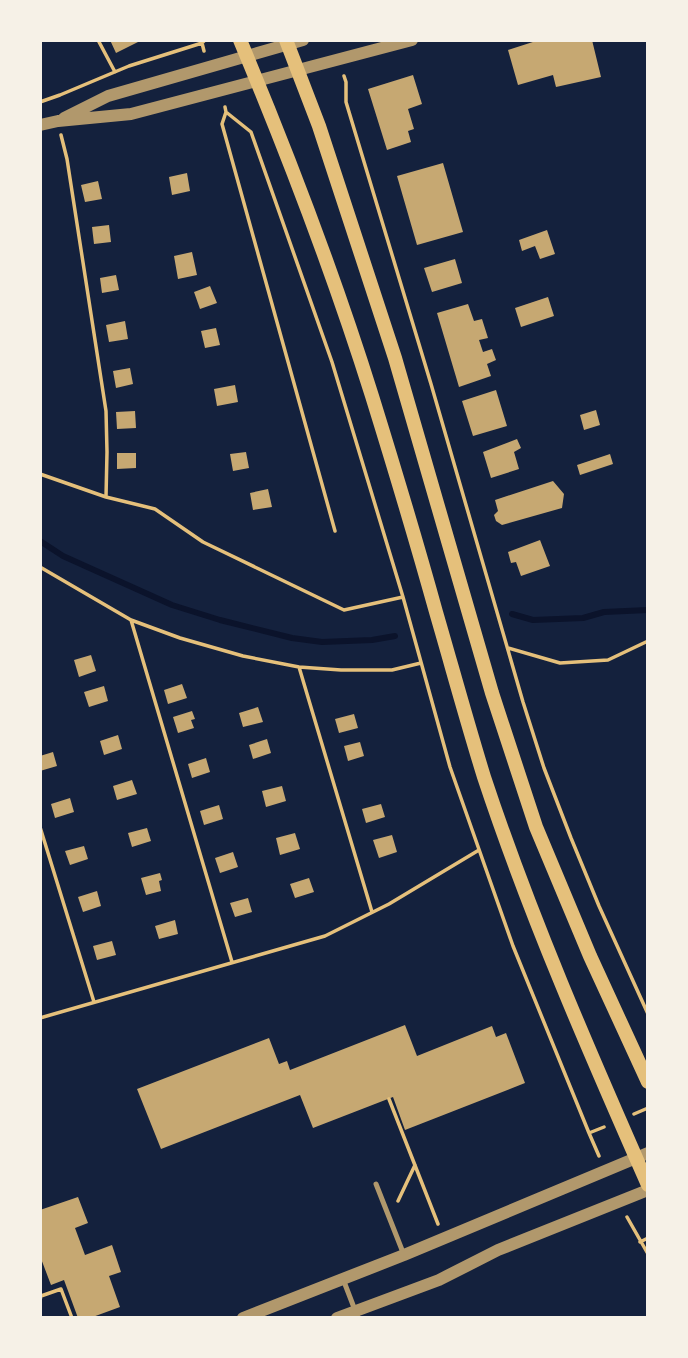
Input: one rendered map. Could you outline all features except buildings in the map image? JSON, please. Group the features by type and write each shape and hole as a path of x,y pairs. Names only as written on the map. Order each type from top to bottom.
{"main road":[{"path":"240,40 316,229 338,292 372,396 481,766 510,850 560,982 642,1156 648,1188"},
{"path":"292,42 299,71 395,358 492,693 536,827 590,956 648,1083"}],"street":[{"path":"40,125 131,114 412,40"},
{"path":"58,121 108,96 292,42"},
{"path":"243,1318 404,1255 642,1156"},
{"path":"337,1318 357,1314 439,1280 509,1245 648,1188"}],"lane":[{"path":"376,1184 404,1255"},
{"path":"343,1279 357,1314"}],"path":[{"path":"98,40 115,72"},
{"path":"40,102 129,66 203,42 205,53"},
{"path":"346,82 346,102 416,330 540,755 599,906 648,1014"},
{"path":"222,101 226,112 251,132 332,362 403,597 450,767 513,946 593,1143"},
{"path":"226,112 222,124 335,531"},
{"path":"58,121 106,411 106,497"},
{"path":"40,474 106,497 155,509 202,542 344,610 403,597"},
{"path":"40,567 131,620 180,638 243,656 299,667 341,670 392,670 421,663"},
{"path":"131,620 232,962"},
{"path":"508,648 560,663 584,662 608,660 648,641"},
{"path":"299,667 372,912"},
{"path":"40,827 94,1002"},
{"path":"40,1018 325,936 389,904 479,850"},
{"path":"389,1099 443,1239"},
{"path":"629,1116 648,1108"},
{"path":"389,1219 415,1165"},
{"path":"624,1212 648,1254"},
{"path":"640,1242 648,1238"},
{"path":"40,1300 41,1296 61,1289 72,1318"}],"waterway":[{"path":"40,541 63,556 172,605 220,620 292,638 322,642 372,640 395,636"},
{"path":"512,614 533,620 583,618 604,612 648,610"}]}
